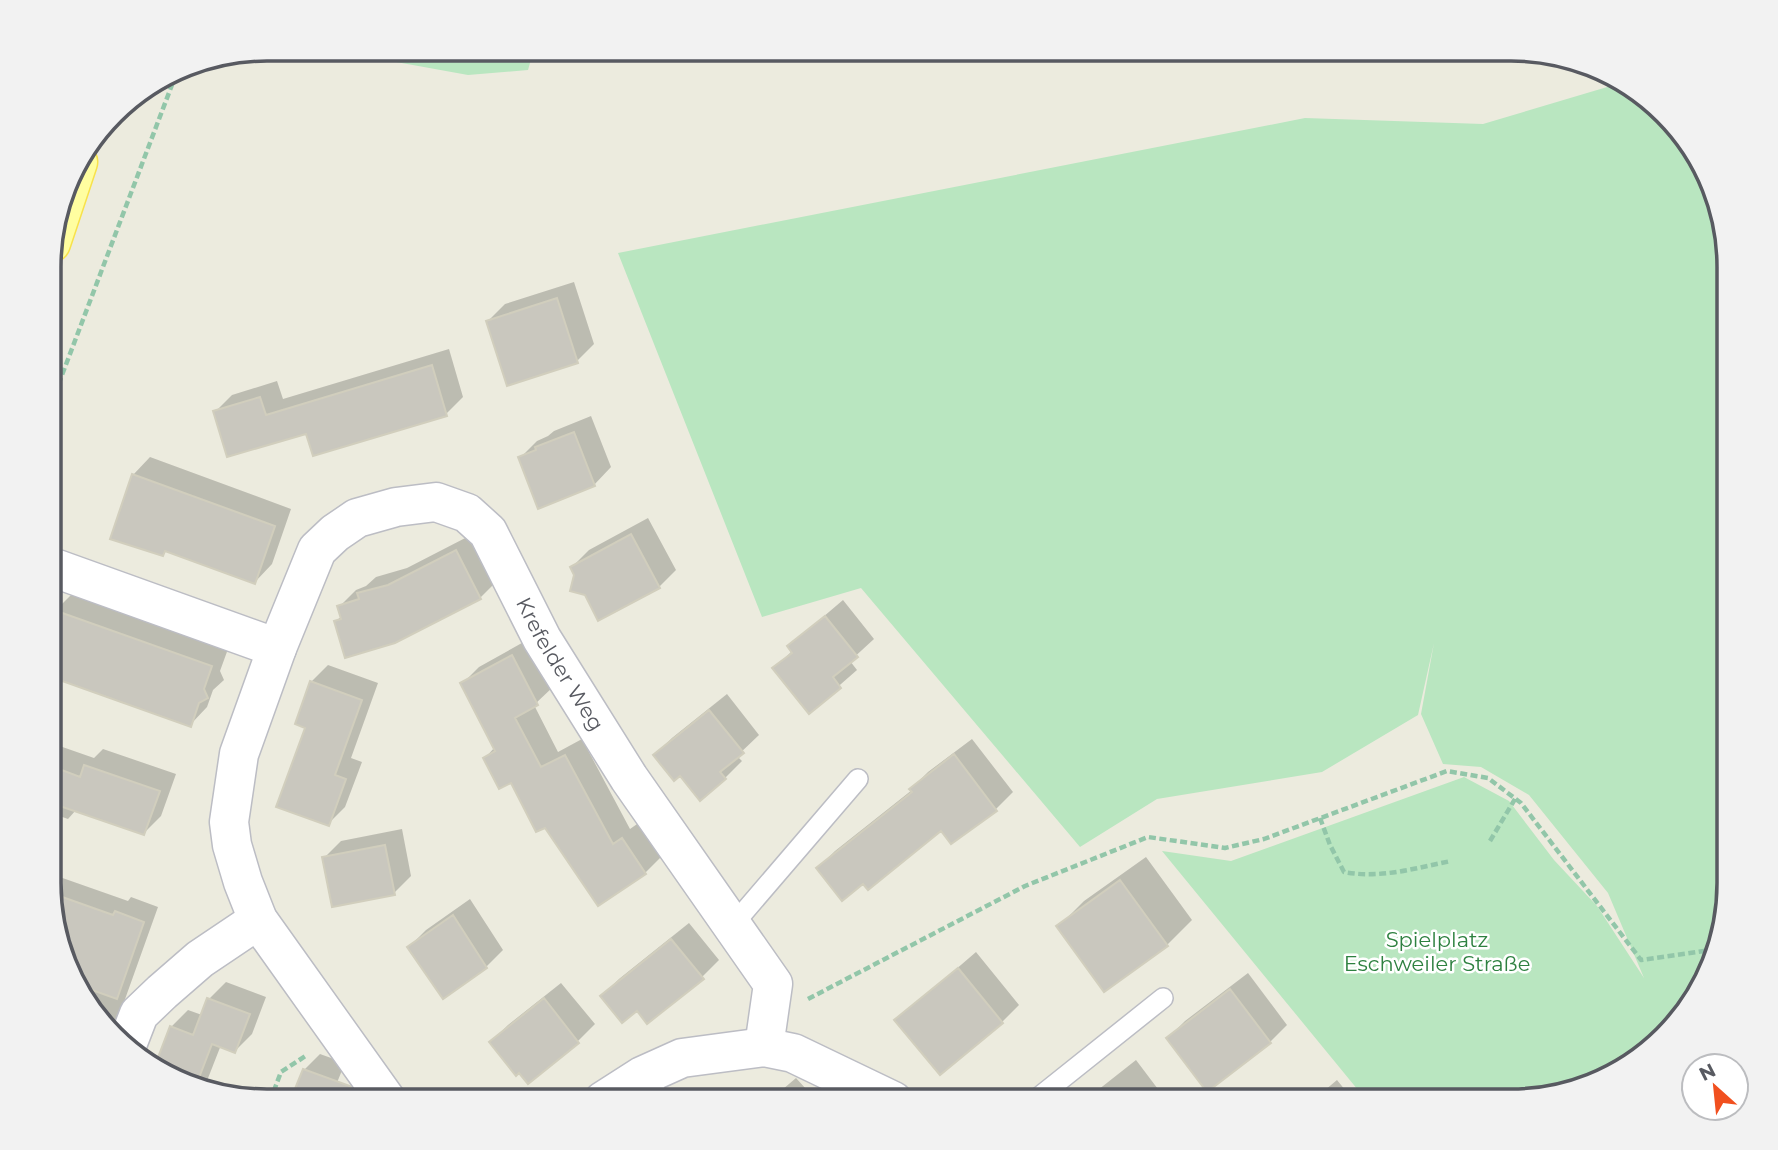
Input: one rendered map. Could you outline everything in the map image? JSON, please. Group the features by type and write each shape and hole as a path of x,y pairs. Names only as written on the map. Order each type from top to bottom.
{"street":[{"name":"Krefelder Weg","path":"379,1089 258,920 232,845 229,822 239,754 277,648 317,550 335,533 357,519 396,508 436,502 467,513 488,532 542,639 629,778 773,984 764,1047"},
{"path":"61,570 277,648"},
{"path":"130,1037 139,1014 162,992 200,959 258,920"},
{"path":"653,1088 682,1058 764,1047 793,1053 867,1089"}],"lane":[{"path":"732,926 858,779"},
{"path":"1050,1088 1163,998"}],"path":[{"path":"61,378 172,84"},
{"path":"803,1001 1025,886 1148,837 1225,848 1264,839 1447,771 1488,778 1521,803 1640,960 1705,951"},
{"path":"1490,841 1515,799"},
{"path":"1320,818 1344,872 1362,876 1384,874 1451,861"},
{"path":"275,1089 281,1072 340,1034"}],"green space":[{"path":"391,61 531,61 528,70 468,75"},
{"name":"Spielplatz Eschweiler Straße","path":"1609,86 1657,121 1674,142 1701,188 1710,214 1716,253 1716,897 1713,923 1696,974 1666,1019 1647,1038 1625,1054 1590,1073 1564,1082 1525,1088 1356,1088 1162,851 1231,861 1464,777 1509,801 1554,860 1597,906 1644,978 1608,893 1529,795 1481,767 1443,764 1421,714 1434,643 1418,715 1322,772 1157,799 1080,847 861,588 762,617 618,253 1305,118 1483,124"}],"building":[{"path":"557,298 578,363 507,386 486,321"},
{"path":"432,365 447,416 313,456 306,434 227,457 213,411 260,397 266,415"},
{"path":"574,432 595,486 538,509 518,457 536,450 535,447"},
{"path":"132,474 275,526 255,584 165,551 163,556 110,539"},
{"path":"631,534 660,588 598,621 585,595 570,591 574,575 570,567"},
{"path":"456,550 481,599 395,643 345,658 334,621 341,619 337,606 359,599 357,593 388,585"},
{"path":"61,613 212,666 204,689 208,698 199,703 191,727 61,681"},
{"path":"825,616 858,657 833,677 841,688 809,714 772,668 792,653 787,646"},
{"path":"512,655 538,705 515,718 541,767 565,755 613,844 622,838 646,874 598,906 545,828 536,832 511,783 499,789 483,758 495,751 460,683"},
{"path":"310,681 362,700 335,775 346,779 329,826 276,807 305,728 295,724"},
{"path":"709,710 744,753 720,772 726,779 700,801 680,776 674,781 653,755"},
{"path":"954,754 997,811 951,844 941,831 868,890 863,884 842,901 816,868 912,792 909,789"},
{"path":"84,765 160,791 144,835 61,806 61,770 80,777"},
{"path":"385,845 395,895 332,907 322,857"},
{"path":"1120,880 1168,946 1104,992 1056,926"},
{"path":"62,897 113,915 115,911 144,922 117,999 92,990 82,974 68,936"},
{"path":"453,915 487,968 443,999 407,947"},
{"path":"671,939 704,979 647,1024 637,1011 622,1023 600,996"},
{"path":"958,968 1003,1023 940,1075 894,1020"},
{"path":"1230,989 1271,1043 1212,1088 1204,1088 1166,1038"},
{"path":"207,998 250,1014 235,1053 212,1044 199,1077 158,1057 170,1026 193,1035"},
{"path":"544,998 579,1043 528,1084 519,1073 516,1076 489,1042"},
{"path":"303,1069 352,1089 295,1089"}]}
